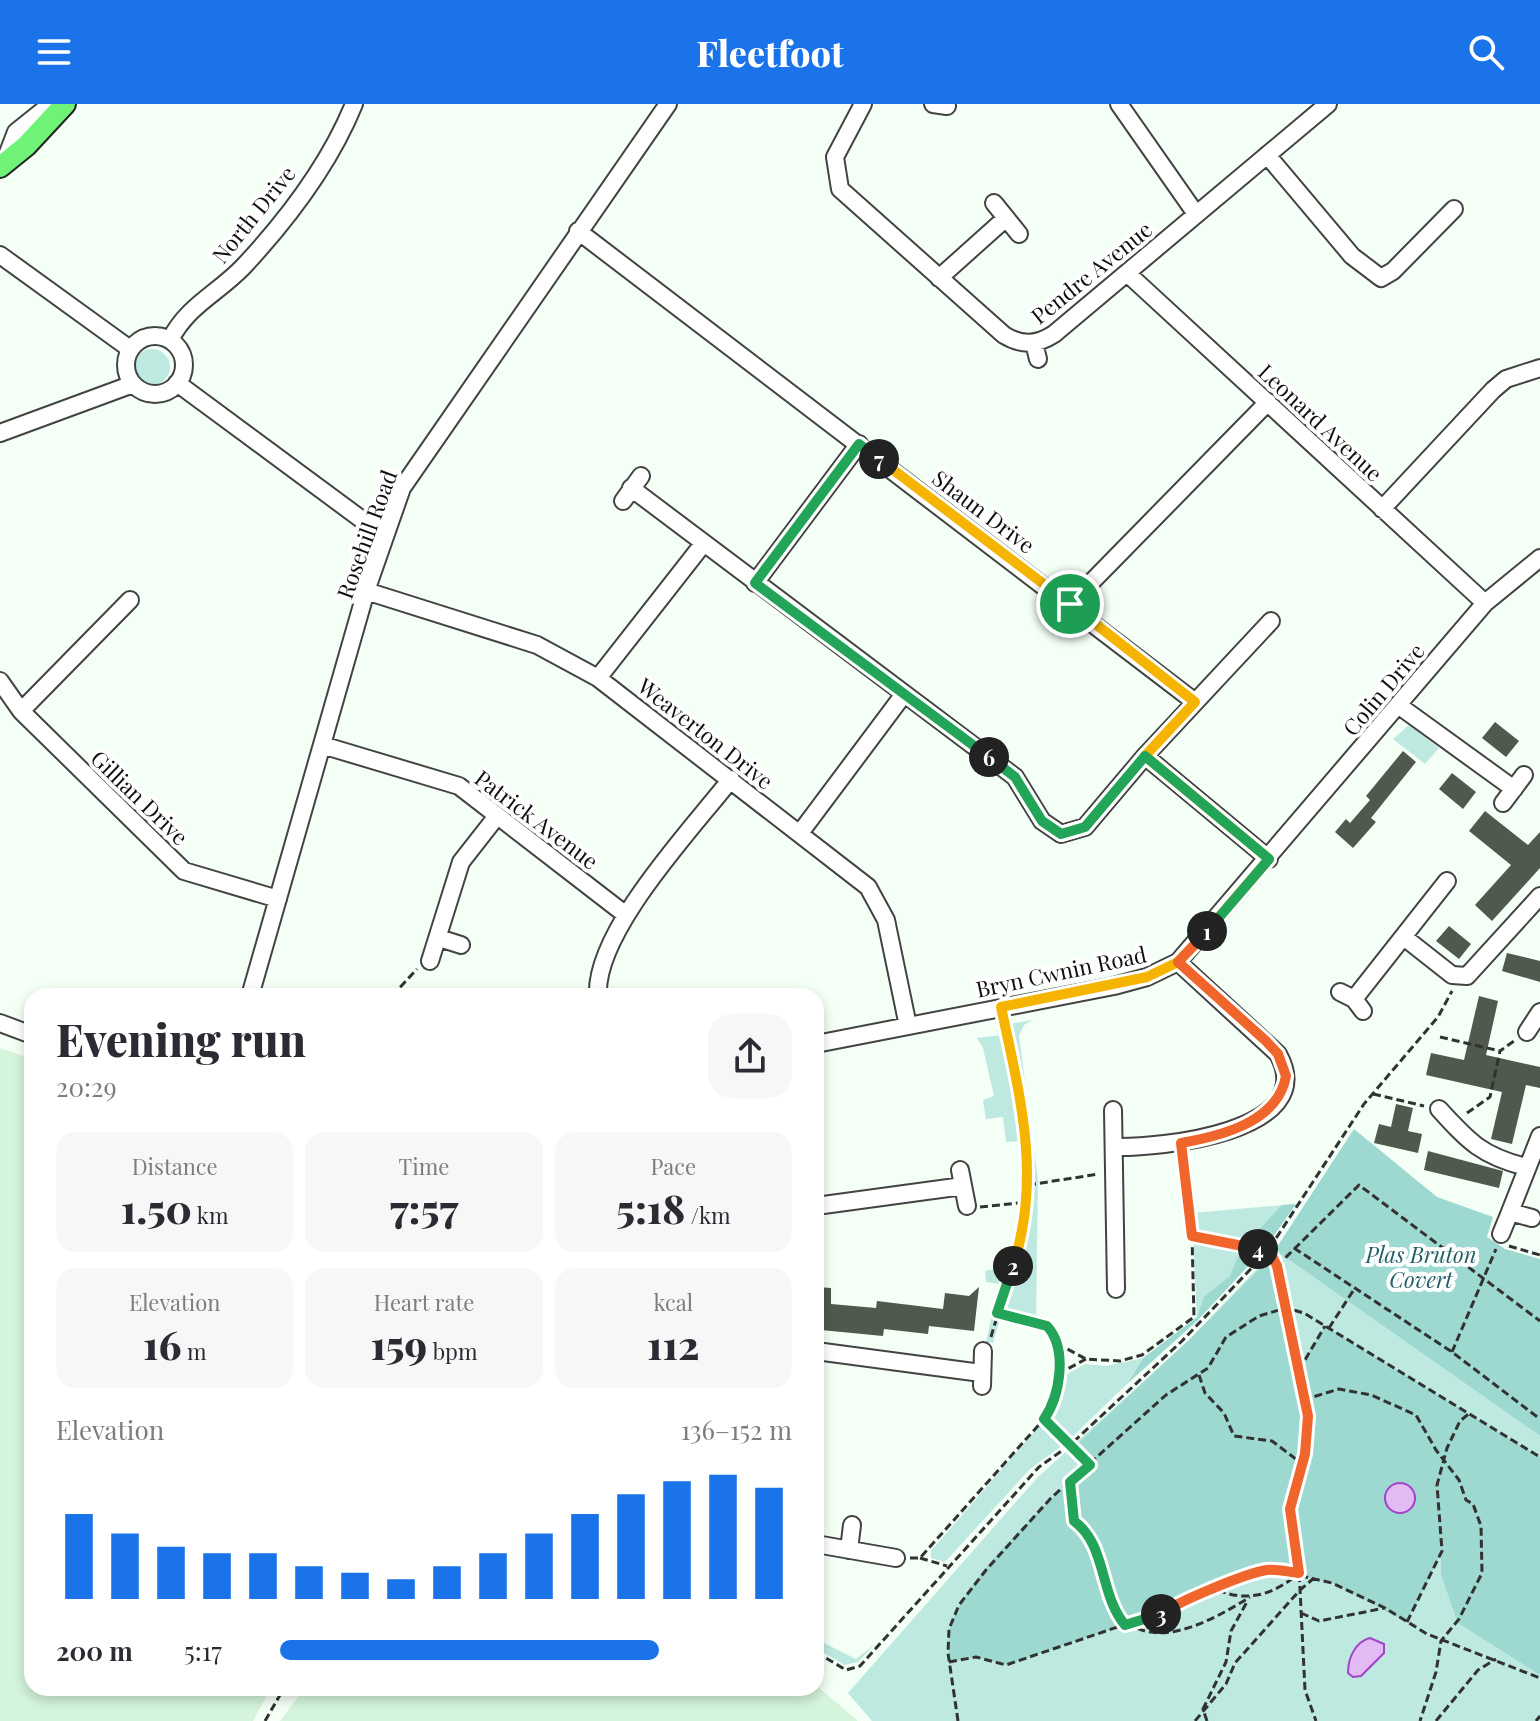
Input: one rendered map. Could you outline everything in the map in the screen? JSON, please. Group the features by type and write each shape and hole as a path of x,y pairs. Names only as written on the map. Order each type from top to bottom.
{"main road":[{"path":"2,166 65,104"}],"street":[{"path":"2,166 16,132 51,104"},
{"name":"North Drive","path":"170,340 181,319 242,268 287,214 327,155 354,104"},
{"name":"Rosehill Road","path":"252,988 366,591 402,488 425,449 668,104"},
{"name":"Pendre Avenue","path":"863,104 835,157 840,189 1004,335 1036,351 1328,104"},
{"path":"1119,104 1196,214"},
{"path":"1267,155 1352,256 1381,278 1393,271 1454,209"},
{"path":"994,203 1019,234"},
{"path":"939,278 1006,218"},
{"name":"Shaun Drive","path":"578,231 1195,702"},
{"path":"0,255 130,349"},
{"name":"Leonard Avenue","path":"1128,274 1485,603"},
{"path":"162,336 170,340 182,354 184,364 177,383 170,390 150,394 133,384 125,367 130,349 144,338 162,336"},
{"path":"1382,509 1493,390 1506,379 1540,368"},
{"path":"177,383 384,536"},
{"path":"0,433 133,384"},
{"path":"1070,604 1268,402"},
{"path":"755,583 859,444"},
{"path":"632,488 1015,777 1042,821 1061,834 1085,827 1145,756 1271,621"},
{"path":"598,678 703,544"},
{"name":"Colin Drive","path":"1269,859 1485,603 1540,558"},
{"name":"Weaverton Drive","path":"366,591 537,645 598,678 868,887 886,920 908,1026"},
{"path":"21,711 130,600"},
{"name":"Gillian Drive","path":"0,681 21,711 184,871 278,899"},
{"path":"800,833 904,694"},
{"path":"1398,705 1519,782 1503,803"},
{"name":"Patrick Avenue","path":"322,745 459,786 626,915"},
{"path":"1145,756 1269,859"},
{"path":"600,988 609,945 626,915 731,779"},
{"path":"430,961 461,862 497,816"},
{"name":"Bryn Cwnin Road","path":"824,1042 1147,977 1178,962 1269,859"},
{"path":"1352,1001 1405,938 1430,890 1447,881"},
{"path":"1405,938 1452,975 1462,977 1471,974 1540,896"},
{"path":"439,938 461,945"},
{"path":"1114,1147 1207,1139 1247,1124 1278,1098 1286,1076 1278,1054 1266,1041 1178,962"},
{"path":"1527,1032 1540,1012"},
{"path":"0,1023 24,1032"},
{"path":"1439,1109 1479,1151 1495,1159 1526,1167"},
{"path":"1113,1110 1116,1289"},
{"path":"1501,1234 1540,1136"},
{"path":"824,1204 961,1178 967,1206"},
{"path":"1510,1212 1532,1218"},
{"path":"824,1352 981,1379 983,1351"},
{"path":"849,1550 852,1525"},
{"path":"824,1545 896,1558"}],"path":[{"path":"399,988 421,965 430,961"},
{"path":"824,1658 834,1666 855,1669 881,1647 1039,1467 1070,1445 1193,1330 1267,1252 1373,1094 1438,1017 1462,977"},
{"path":"983,1351 1025,1228 1028,1202 1022,1114 1001,1007"},
{"path":"1452,1123 1490,1097 1500,1051 1527,1032"},
{"path":"1440,1037 1500,1051"},
{"path":"1373,1094 1439,1109"},
{"path":"1056,1343 1086,1359 1131,1359 1194,1317 1192,1236 1181,1143"},
{"path":"1028,1185 1114,1172"},
{"path":"1277,1266 1359,1185 1540,1321"},
{"path":"967,1206 968,1209 1028,1202"},
{"path":"1192,1236 1267,1252 1277,1266 1308,1416 1302,1464 1290,1509 1299,1573 1305,1690 1316,1721"},
{"path":"1452,1352 1499,1241 1513,1249 1540,1255"},
{"path":"1294,1248 1452,1352 1540,1419"},
{"path":"1299,1370 1354,1290"},
{"path":"958,1721 949,1662 949,1629 959,1605 1006,1547 1070,1482 1166,1395 1208,1368 1226,1337 1259,1316 1286,1308 1327,1327 1471,1412 1540,1457"},
{"path":"920,1558 1044,1419 1056,1399 1056,1343 1047,1326 997,1313"},
{"path":"1058,1374 1086,1359"},
{"path":"1199,1375 1205,1393 1224,1413 1234,1436 1272,1441 1302,1464"},
{"path":"1303,1400 1339,1389 1371,1395 1416,1415 1478,1515 1482,1573 1459,1619 1441,1641 1436,1672 1420,1721"},
{"path":"1407,1622 1442,1551 1441,1518 1436,1504 1444,1459 1460,1421 1471,1412"},
{"path":"1044,1419 1090,1465"},
{"path":"1070,1482 1074,1521 1092,1536 1112,1608 1125,1625 1157,1634 1177,1632 1250,1597 1273,1591 1299,1573"},
{"path":"896,1558 920,1558 949,1566"},
{"path":"949,1662 976,1657 1006,1665 1157,1617 1182,1599 1271,1569 1332,1583 1385,1608 1441,1641 1540,1678"},
{"path":"1203,1709 1226,1684 1235,1663 1314,1578"},
{"path":"1217,1589 1250,1597"},
{"path":"1195,1721 1226,1662 1231,1631 1250,1597"},
{"path":"1301,1613 1319,1621 1385,1608"},
{"path":"1436,1721 1478,1670 1496,1659"},
{"path":"265,1721 279,1696"},
{"path":"1203,1709 1207,1721"},
{"path":"1536,1721 1540,1716"}],"green space":[{"path":"0,1048 24,1056 24,1696 267,1696 253,1721 0,1721"},
{"name":"Plas Bruton Covert","path":"1354,1129 1437,1197 1493,1217 1487,1237 1505,1249 1540,1259 1540,1436 1275,1250"},
{"path":"1296,1204 1265,1248 1252,1244 1258,1231 1282,1205"},
{"path":"1248,1249 1261,1252 1197,1321 1127,1384 1143,1358 1197,1317 1204,1297 1230,1276 1238,1257"},
{"path":"1272,1256 1299,1369 1325,1326 1540,1457 1540,1675 1458,1623 1441,1575 1441,1554 1407,1622 1332,1583 1271,1569 1183,1599 1157,1617 1144,1618 1006,1665 976,1657 949,1662 951,1625 974,1584 1011,1539 1089,1465 1073,1448 1190,1339"},
{"path":"824,1692 858,1721 280,1721 299,1696 824,1696"}],"shaded area":[{"path":"152,349 165,354 170,367 165,380 152,385 139,380 134,367 139,354"},
{"path":"1409,725 1439,748 1425,764 1393,739"},
{"path":"1033,1020 1024,1025 1019,1036 1038,1180 1036,1320 1002,1312 993,1343 986,1342 999,1284 986,1282 985,1271 1007,1266 1024,1204 1024,1176 1022,1141 1006,1142 1003,1117 986,1119 983,1100 994,1096 983,1048 977,1038 1010,1034 1009,1024"},
{"path":"1296,1204 1265,1248 1197,1321 1192,1213"},
{"path":"1275,1250 1540,1436 1540,1721 872,1721 848,1693 1037,1478 1190,1339"},
{"path":"1143,1358 1127,1384 1067,1442 1030,1469 945,1562 931,1558 931,1551 1059,1403 1062,1377 1085,1364 1106,1366"},
{"path":"1400,1483 1411,1487 1415,1498 1411,1509 1400,1513 1389,1509 1385,1498 1389,1487"},
{"path":"1370,1638 1384,1644 1384,1653 1361,1676 1353,1677 1348,1673 1351,1656 1360,1643"},
{"path":"824,1643 856,1659 875,1644 858,1662 844,1665 824,1653"}],"building":[{"path":"1495,722 1519,741 1506,757 1482,738"},
{"path":"1403,751 1416,762 1371,818 1376,822 1353,848 1335,832 1346,819 1350,823 1370,800 1366,796"},
{"path":"1452,773 1476,792 1463,809 1439,789"},
{"path":"1485,811 1528,845 1540,832 1540,868 1492,921 1475,905 1511,865 1469,831"},
{"path":"1449,926 1471,944 1459,959 1436,941"},
{"path":"1507,953 1540,961 1540,982 1502,971"},
{"path":"1479,996 1498,1001 1486,1055 1540,1067 1540,1088 1526,1085 1512,1144 1491,1139 1502,1092 1426,1075 1431,1053 1464,1060"},
{"path":"1396,1104 1413,1108 1408,1131 1422,1134 1418,1153 1374,1143 1379,1124 1391,1127"},
{"path":"1428,1151 1503,1171 1499,1188 1424,1170"},
{"path":"979,1287 974,1331 929,1326 928,1334 884,1329 883,1336 824,1330 824,1288 831,1288 831,1304 876,1308 877,1301 943,1309 945,1293 969,1296"}],"route":[{"path":"1070,604 859,444 755,583 1015,777 1042,821 1061,834 1085,827 1145,756 1207,807 1269,859 1199,941 1178,962 1278,1054 1286,1076 1284,1087 1270,1107 1247,1124 1207,1139 1181,1143 1192,1236 1264,1250 1272,1256 1277,1266 1308,1416 1305,1454 1290,1509 1299,1573 1271,1569 1250,1574 1203,1595 1182,1599 1157,1617 1125,1625 1112,1608 1092,1536 1074,1521 1071,1513 1073,1486 1070,1482 1090,1465 1044,1419 1054,1405 1058,1381 1056,1343 1051,1330 1047,1326 997,1313 1025,1228 1028,1202 1028,1163 1022,1114 1001,1007 1114,986 1164,971 1199,941 1269,859 1145,756 1195,702 1070,604"}]}
